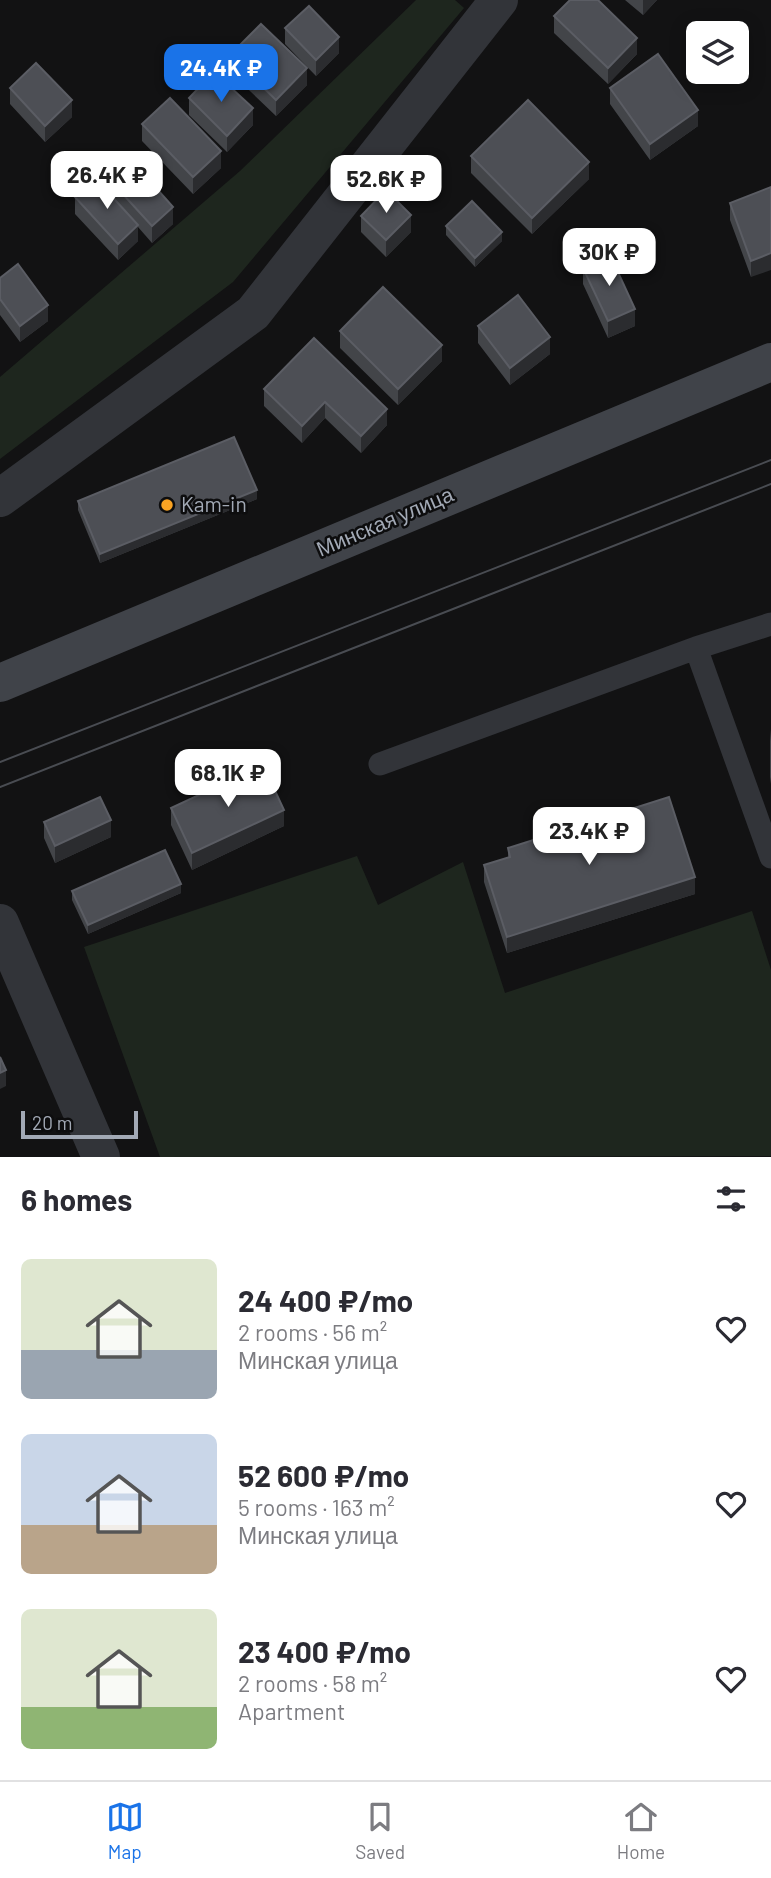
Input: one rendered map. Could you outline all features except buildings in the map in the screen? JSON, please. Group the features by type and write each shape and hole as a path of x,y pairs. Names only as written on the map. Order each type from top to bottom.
{"main road":[{"name":"Минская улица","path":"0,683 771,362"}],"street":[{"path":"0,498 253,313 494,2"},
{"path":"0,923 101,1157"}],"lane":[{"path":"380,764 696,648 771,624"},
{"path":"696,648 771,857"}],"shaded area":[{"path":"416,0 455,0 464,8 233,282 0,459 0,377 240,171"},
{"path":"357,856 378,905 463,862 505,993 752,911 771,970 771,1156 160,1157 84,947"}],"tram line":[{"path":"0,762 771,460"},
{"path":"0,787 771,484"}],"place":[{"name":"Kam-in","path":"167,505"}]}
